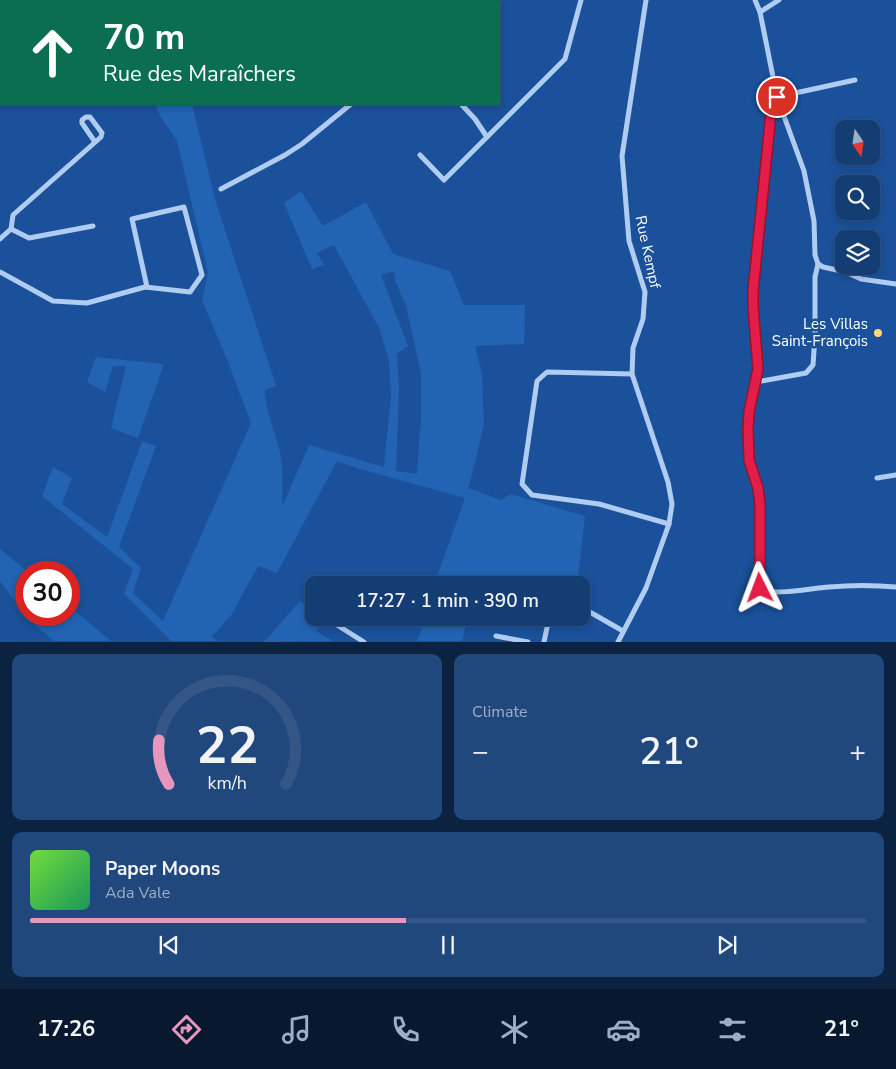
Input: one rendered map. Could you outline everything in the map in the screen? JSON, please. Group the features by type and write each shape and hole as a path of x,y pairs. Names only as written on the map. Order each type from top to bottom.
{"street":[{"path":"420,155 444,180 566,59 582,0"},
{"name":"Rue Kempf","path":"618,642 646,588 669,524 672,504 668,482 632,374 633,348 643,319 645,292 629,241 622,156 646,0"},
{"path":"754,0 760,12 777,97 804,171 813,213 815,254 818,264 815,276 815,336 813,365 811,369 806,373 756,382"},
{"path":"760,12 779,0"},
{"path":"855,80 777,97 772,103 753,291 758,369 749,412 748,436 750,465 758,488 760,504 759,577 762,591 804,590 831,586 878,585 896,587"},
{"path":"221,189 286,155 350,105"},
{"path":"462,105 475,119 486,137"},
{"path":"0,239 11,229 13,215 95,142 102,133 90,117 86,117 82,120 82,123 95,142"},
{"path":"0,272 53,301 87,302 147,287 190,292 202,276 184,207 132,219 147,287"},
{"path":"11,229 29,238 93,226"},
{"path":"818,264 823,268 846,272 861,279 896,284"},
{"path":"632,374 547,372 537,381 522,484 532,495 599,504 669,524"},
{"path":"877,478 896,476"},
{"path":"590,612 623,631"},
{"path":"339,626 364,642"},
{"path":"544,642 547,626"},
{"path":"496,636 528,642"}],"shaded area":[{"path":"155,105 192,105 215,199 276,386 265,390 268,413 281,455 282,507 309,445 384,467 391,395 389,361 380,330 334,245 317,253 324,265 312,269 284,203 301,191 323,226 366,202 393,254 450,271 464,305 525,305 524,344 475,346 482,373 484,424 468,488 501,500 511,494 585,516 578,576 437,576 465,498 337,461 277,573 258,566 232,614 212,637 218,641 171,641 124,594 133,569 42,496 53,467 72,478 62,504 107,537 142,441 156,446 119,547 141,568 133,593 163,621 251,423 202,300 208,273 177,141 160,116","holes":["394,271 395,280 406,306 421,373 421,417 417,474 396,471 399,390 397,354 408,346 381,275"]},
{"path":"96,357 164,364 138,438 111,428 126,366 113,366 105,392 87,382"},
{"path":"0,549 15,561 15,602 0,581"},
{"path":"300,601 305,605 305,626 320,626 316,631 333,641 264,642"},
{"path":"80,615 111,641 54,641 36,626 80,626"},
{"path":"423,626 466,626 462,641 417,641"}],"place":[{"name":"Les Villas Saint-François","path":"878,333"}],"route":[{"path":"760,588 761,514 758,488 749,460 748,420 758,369 753,291 760,212 772,103 777,97"}]}
